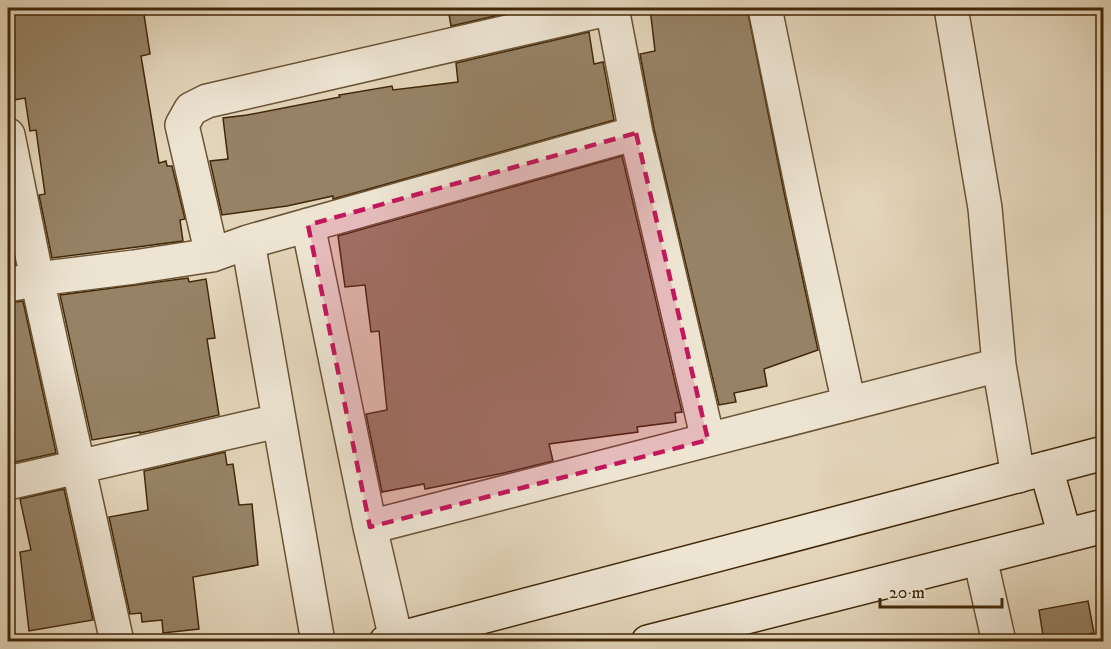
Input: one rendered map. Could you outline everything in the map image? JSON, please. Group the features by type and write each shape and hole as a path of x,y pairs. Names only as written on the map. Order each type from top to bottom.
{"street":[{"path":"212,255 182,125 191,109 207,101 612,8 636,133 708,440"},
{"path":"765,8 849,404"},
{"path":"951,8 985,208 999,365 1032,472 1065,536"},
{"path":"22,282 212,255 248,242 636,133"},
{"path":"8,135 22,282 80,466 117,642"},
{"path":"308,225 393,641 1104,453"},
{"path":"248,242 318,642"},
{"path":"370,527 999,365"},
{"path":"8,483 278,421"},
{"path":"648,642 1104,526"},
{"path":"980,558 999,642"}],"highlighted area":[{"path":"636,133 708,440 370,527 308,225"}],"building":[{"path":"8,8 143,8 150,54 141,56 159,163 166,161 167,166 172,166 185,219 180,220 183,241 52,258 39,195 45,194 36,130 30,131 25,98 8,101"},
{"path":"448,8 530,8 451,26"},
{"path":"650,8 747,8 818,350 764,369 767,386 734,393 736,402 719,405 654,129 640,54 655,51"},
{"path":"589,32 594,64 603,62 614,120 333,199 333,196 287,206 222,215 210,161 228,159 223,118 392,86 393,90 458,82 456,63"},
{"path":"622,156 682,412 675,413 676,422 637,427 638,432 549,444 553,461 504,473 425,489 424,484 382,492 366,414 387,410 379,331 371,332 365,285 345,287 338,236"},
{"path":"8,227 15,264 8,266"},
{"path":"188,278 189,282 206,279 215,338 207,339 219,415 140,433 92,440 60,295"},
{"path":"23,301 56,453 15,462 8,422 8,303"},
{"path":"225,452 227,465 233,464 239,505 252,504 258,565 193,577 199,629 163,633 162,620 142,622 141,613 130,614 109,517 148,510 144,471"},
{"path":"64,489 93,620 29,631 20,552 31,550 20,499"},
{"path":"1088,601 1094,633 1044,642 1039,610"}]}
